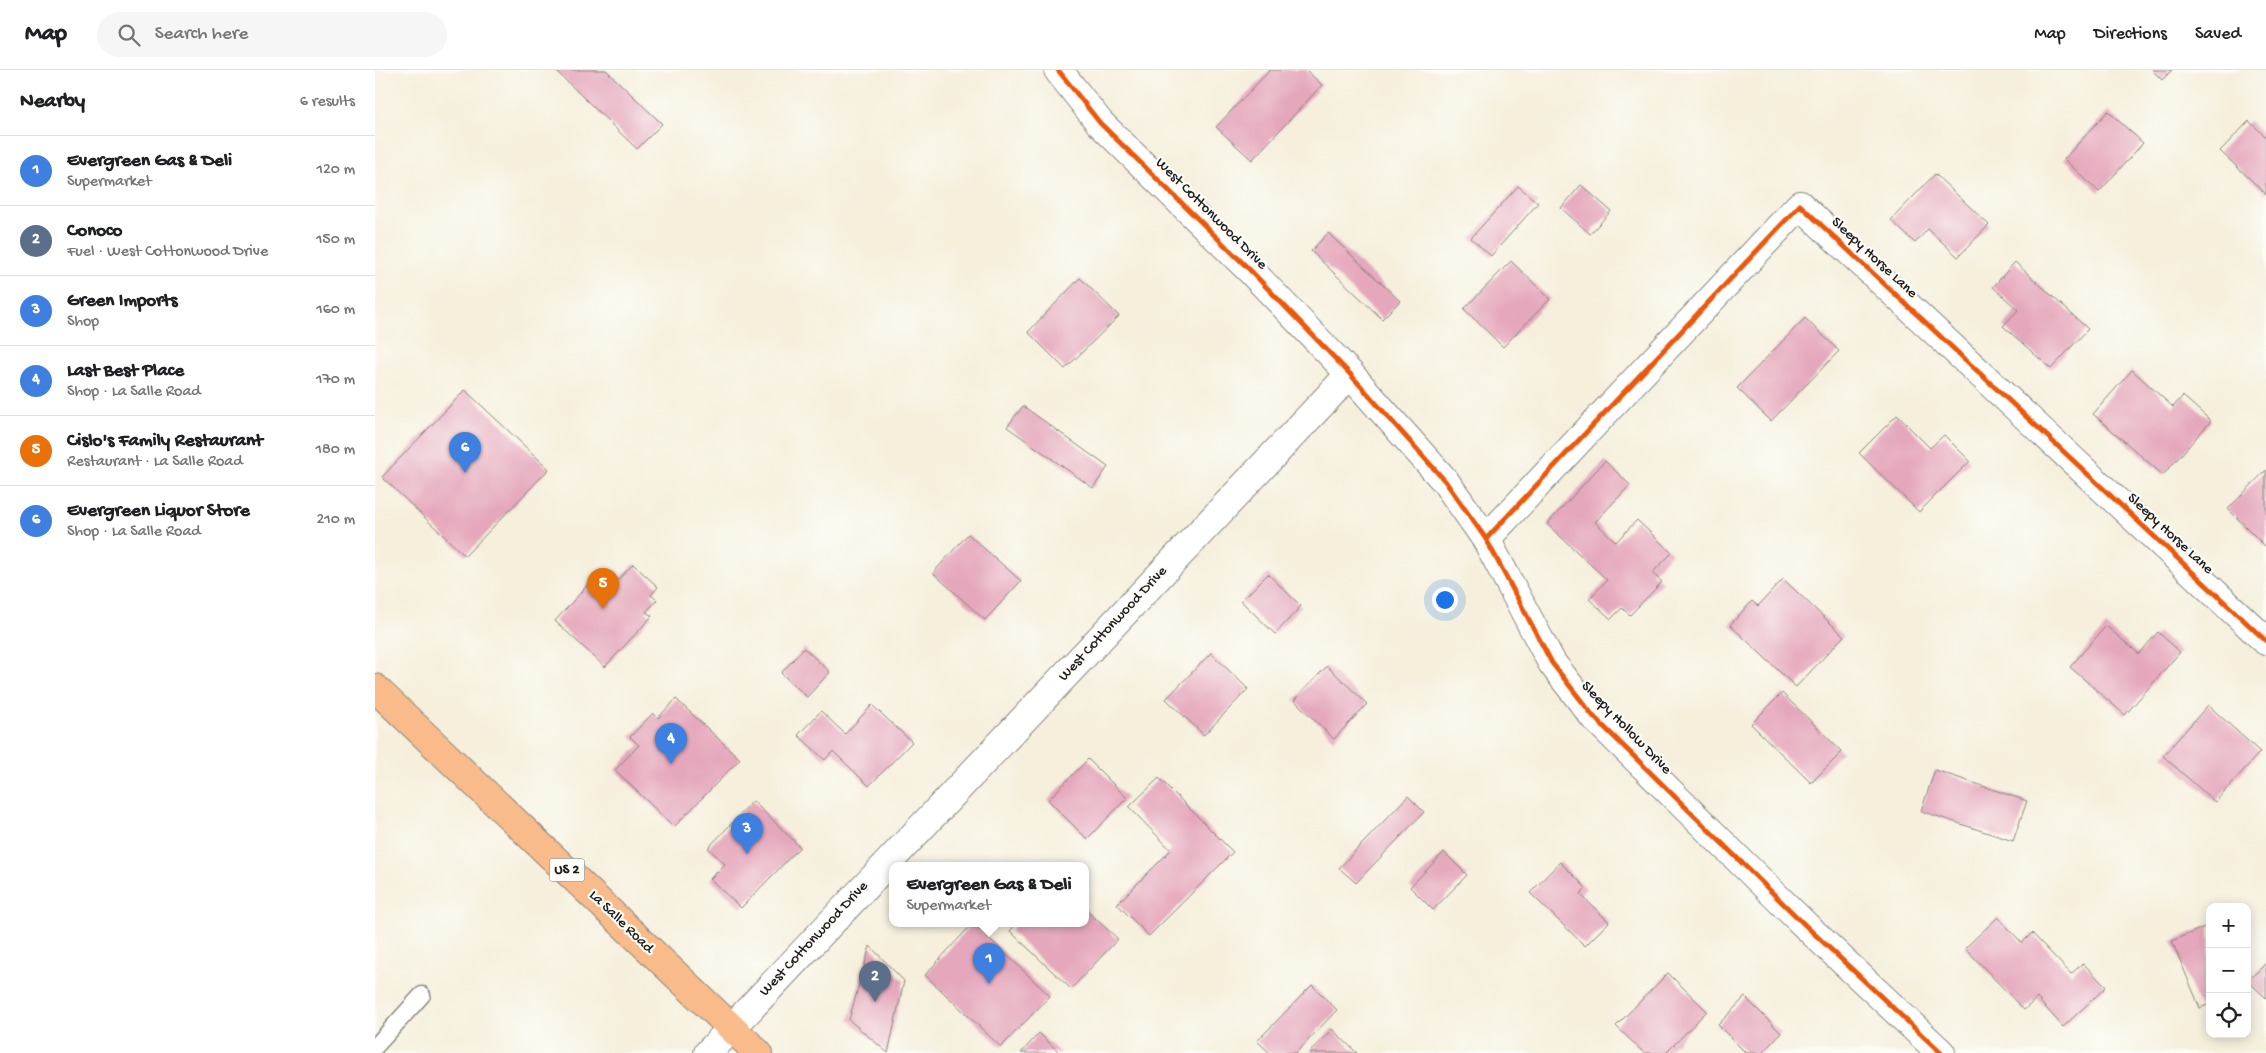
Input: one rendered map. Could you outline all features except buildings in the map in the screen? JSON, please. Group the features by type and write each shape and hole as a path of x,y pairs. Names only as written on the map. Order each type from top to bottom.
{"highway":[{"name":"La Salle Road","path":"375,688 758,1053"}],"street":[{"name":"West Cottonwood Drive","path":"708,1053 1350,374 1251,271 1101,122 1057,70"},
{"name":"Sleepy Horse Lane","path":"1486,540 1800,206 2266,641"},
{"name":"Sleepy Hollow Drive","path":"1350,374 1445,481 1486,540 1552,663 1593,716 1799,919 1941,1053"}],"lane":[{"path":"375,1047 422,995"}],"cycle path":[{"path":"1058,70 1100,123 1251,271 1350,374 1445,481 1486,539 1552,663 1594,717 1806,926 1941,1053"},
{"path":"1486,539 1800,205 2266,641"}],"place":[{"name":"Evergreen Liquor Store","path":"465,473"},
{"name":"Cislo's Family Restaurant","path":"603,609"},
{"name":"Last Best Place","path":"671,764"},
{"name":"Green Imports","path":"747,854"},
{"name":"Evergreen Gas & Deli","path":"989,984"},
{"name":"Conoco","path":"875,1002"}]}
